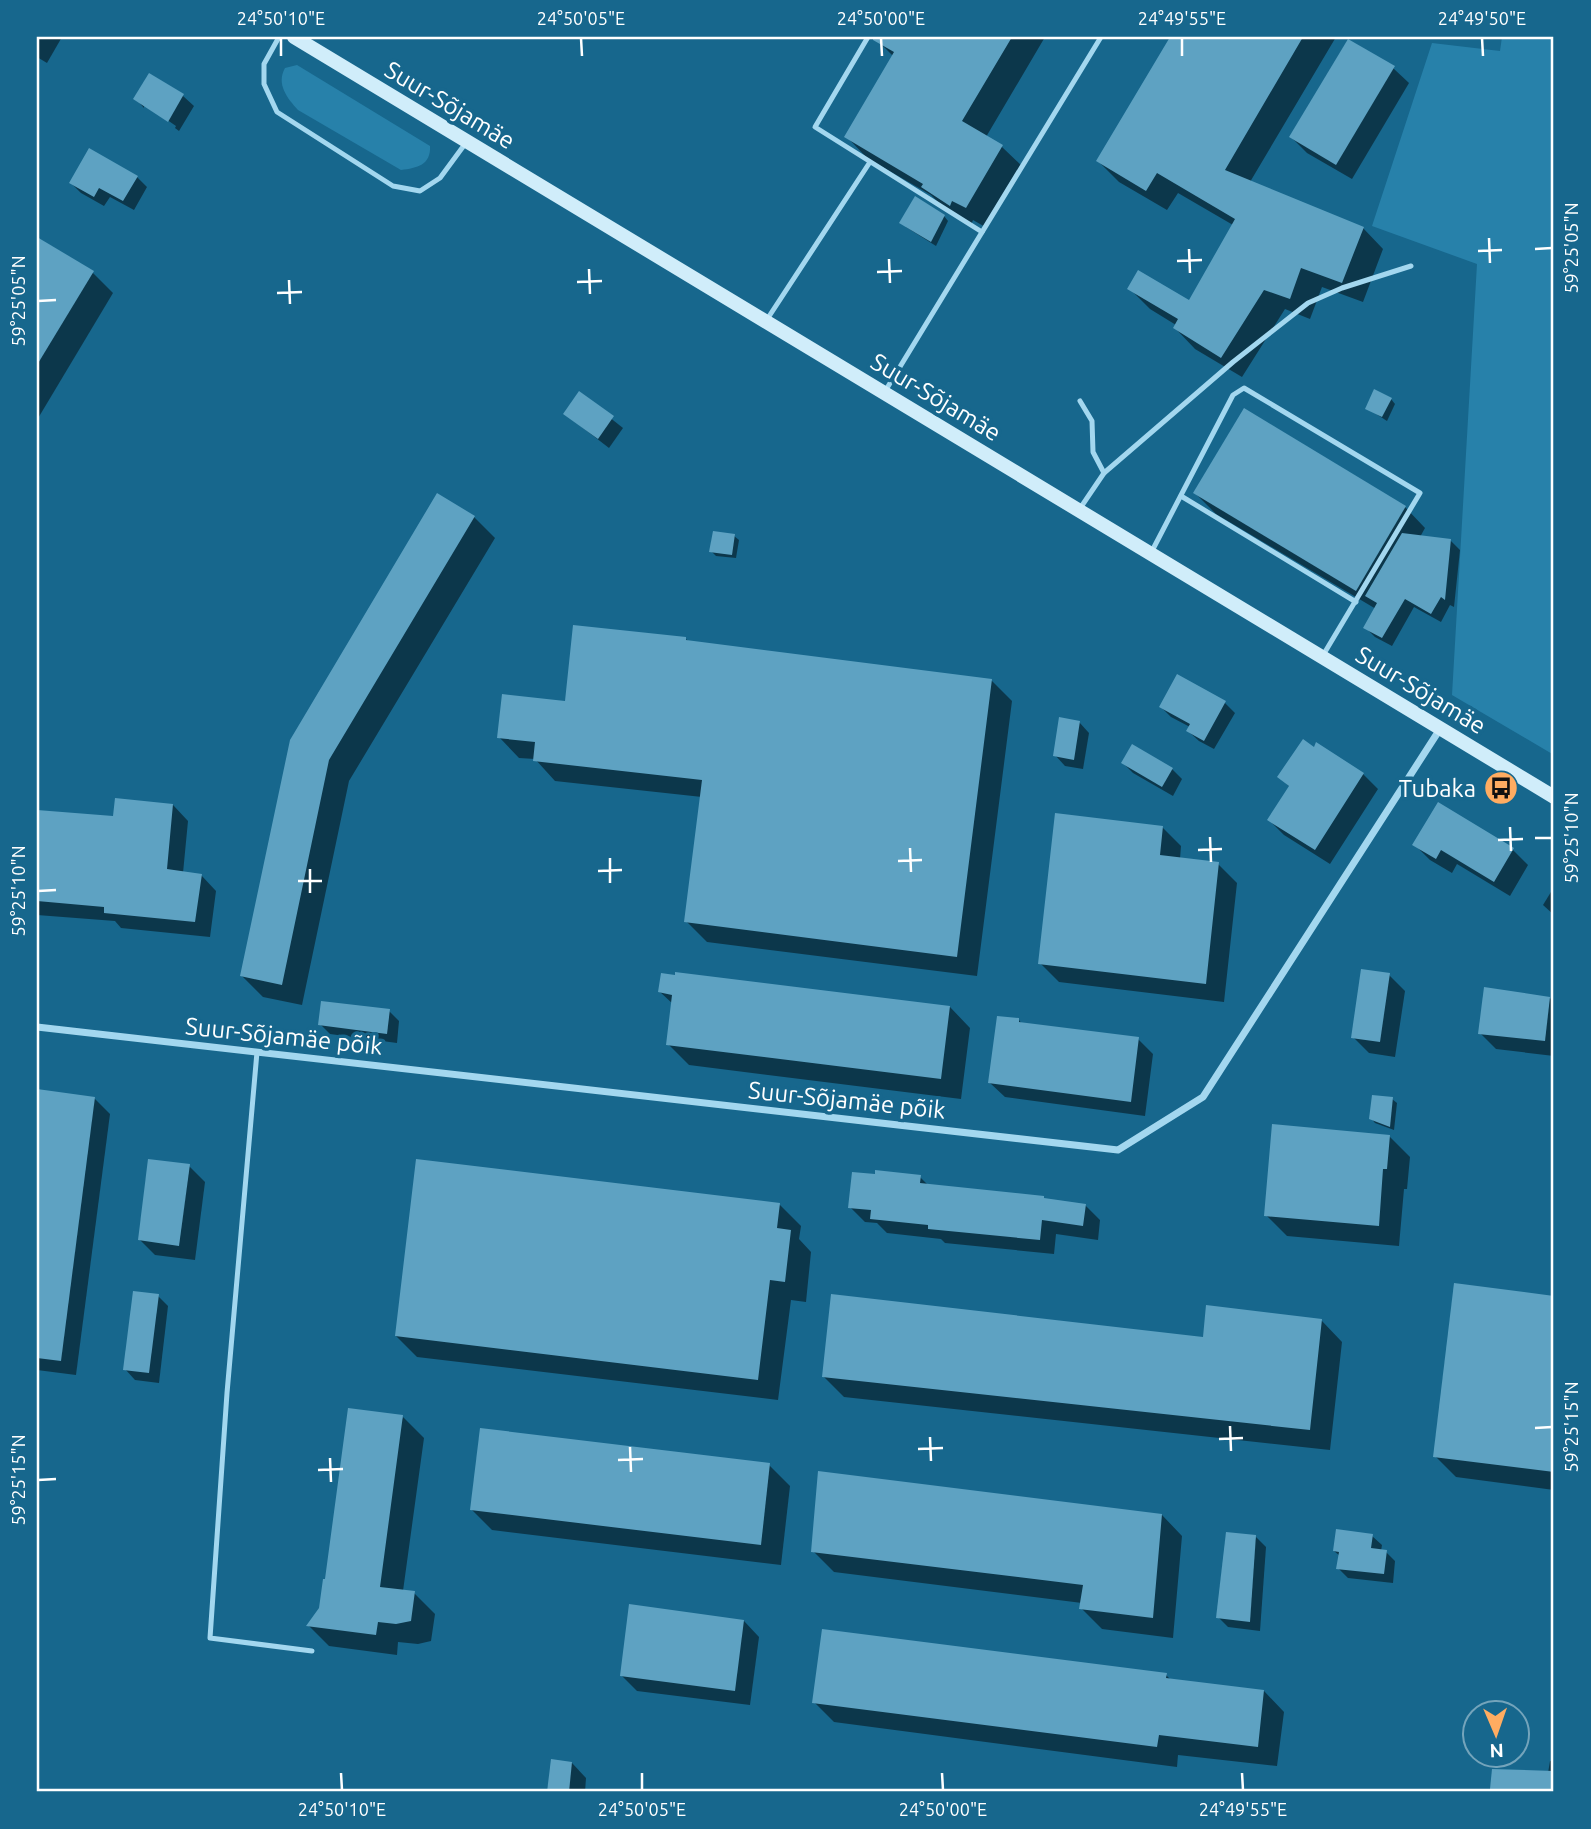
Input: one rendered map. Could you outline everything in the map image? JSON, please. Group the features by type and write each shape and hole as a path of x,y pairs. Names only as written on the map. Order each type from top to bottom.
{"main road":[{"name":"Suur-Sõjamäe","path":"294,37 1554,797"}],"street":[{"name":"Suur-Sõjamäe põik","path":"37,1027 1118,1150 1203,1097 1441,729"}],"lane":[{"path":"279,37 264,64 264,85 277,112 393,187 419,191 440,178 467,141"},
{"path":"868,37 815,127 982,232"},
{"path":"884,393 1101,37"},
{"path":"766,321 870,162"},
{"path":"1079,510 1104,473 1233,362 1308,303 1342,288 1411,266"},
{"path":"1151,553 1233,395 1244,388 1420,493 1322,657"},
{"path":"1080,401 1092,421 1093,452 1104,473"},
{"path":"1181,496 1356,602"},
{"path":"257,1052 227,1393 210,1638 312,1651"}],"shaded area":[{"path":"1502,37 1554,37 1554,755 1452,695 1477,264 1372,226 1432,43 1500,51"},
{"path":"297,65 430,146 428,157 417,167 401,170 298,110 282,85 285,68"}],"building":[{"path":"873,37 1012,37 962,121 1003,145 966,208 952,201 950,206 921,187 923,184 844,137 894,52 873,40"},
{"path":"1170,37 1303,37 1225,170 1364,227 1342,283 1301,268 1290,299 1264,290 1221,358 1173,328 1178,319 1127,289 1138,270 1189,300 1235,219 1157,173 1146,191 1096,161"},
{"path":"1348,39 1395,66 1336,165 1289,137"},
{"path":"149,73 184,94 168,122 133,99"},
{"path":"89,148 138,176 123,201 99,188 94,197 69,183"},
{"path":"915,196 945,215 931,242 899,223"},
{"path":"37,237 94,271 37,365"},
{"path":"1374,389 1392,398 1382,417 1365,409"},
{"path":"579,391 614,416 598,439 563,414"},
{"path":"1244,408 1406,506 1356,591 1193,493"},
{"path":"437,493 475,516 329,760 282,985 240,976 290,740"},
{"path":"713,531 735,534 732,555 709,552"},
{"path":"1402,533 1451,539 1445,600 1441,597 1431,614 1405,599 1382,638 1363,628 1377,603 1365,596"},
{"path":"573,625 686,637 686,640 992,679 957,957 684,922 702,780 533,761 535,742 497,738 502,694 565,701"},
{"path":"1177,674 1226,701 1204,741 1186,731 1190,724 1159,707"},
{"path":"1059,717 1080,721 1074,760 1053,756"},
{"path":"1303,739 1314,747 1316,742 1364,773 1315,850 1267,820 1289,786 1277,777"},
{"path":"1132,744 1173,768 1162,787 1121,763"},
{"path":"115,798 173,804 167,869 202,874 195,922 104,913 104,907 37,901 37,810 113,816"},
{"path":"1438,802 1514,848 1494,882 1441,850 1436,859 1412,845"},
{"path":"1055,813 1163,826 1160,855 1219,862 1206,984 1038,964"},
{"path":"1361,969 1390,973 1380,1042 1351,1038"},
{"path":"675,972 950,1006 941,1079 666,1045 672,995 658,992 661,973 675,975"},
{"path":"1484,987 1550,997 1545,1041 1478,1034"},
{"path":"321,1001 390,1009 387,1034 318,1025"},
{"path":"997,1016 1019,1018 1019,1022 1139,1037 1131,1102 988,1083"},
{"path":"37,1089 95,1097 61,1361 37,1358"},
{"path":"1372,1095 1393,1097 1390,1127 1369,1119"},
{"path":"1272,1124 1390,1135 1387,1169 1383,1169 1379,1226 1264,1216"},
{"path":"148,1159 190,1164 179,1246 138,1240"},
{"path":"416,1159 780,1203 777,1228 791,1230 785,1282 770,1280 758,1380 395,1336"},
{"path":"875,1170 921,1175 920,1183 1044,1196 1086,1204 1083,1226 1042,1220 1040,1240 928,1229 928,1225 870,1219 871,1210 848,1208 852,1172 875,1174"},
{"path":"1454,1283 1554,1296 1554,1472 1433,1457"},
{"path":"133,1291 159,1294 149,1373 123,1370"},
{"path":"831,1294 1203,1337 1206,1305 1322,1319 1310,1430 822,1377"},
{"path":"348,1408 403,1415 380,1587 415,1591 411,1621 396,1624 378,1622 376,1635 306,1626 319,1608 325,1579"},
{"path":"480,1428 770,1463 761,1545 470,1510"},
{"path":"818,1471 1162,1514 1153,1618 1079,1609 1083,1585 811,1552"},
{"path":"1336,1529 1373,1534 1371,1548 1387,1550 1384,1574 1336,1569 1339,1552 1333,1551"},
{"path":"1226,1532 1256,1535 1250,1622 1216,1618"},
{"path":"629,1604 744,1620 735,1691 620,1676"},
{"path":"822,1629 1167,1673 1166,1678 1264,1690 1258,1747 1159,1735 1157,1747 812,1703"},
{"path":"551,1759 572,1762 569,1792 547,1792"},
{"path":"1492,1770 1554,1771 1554,1791 1490,1789"}],"place":[{"name":"Tubaka","path":"1501,788"}]}
